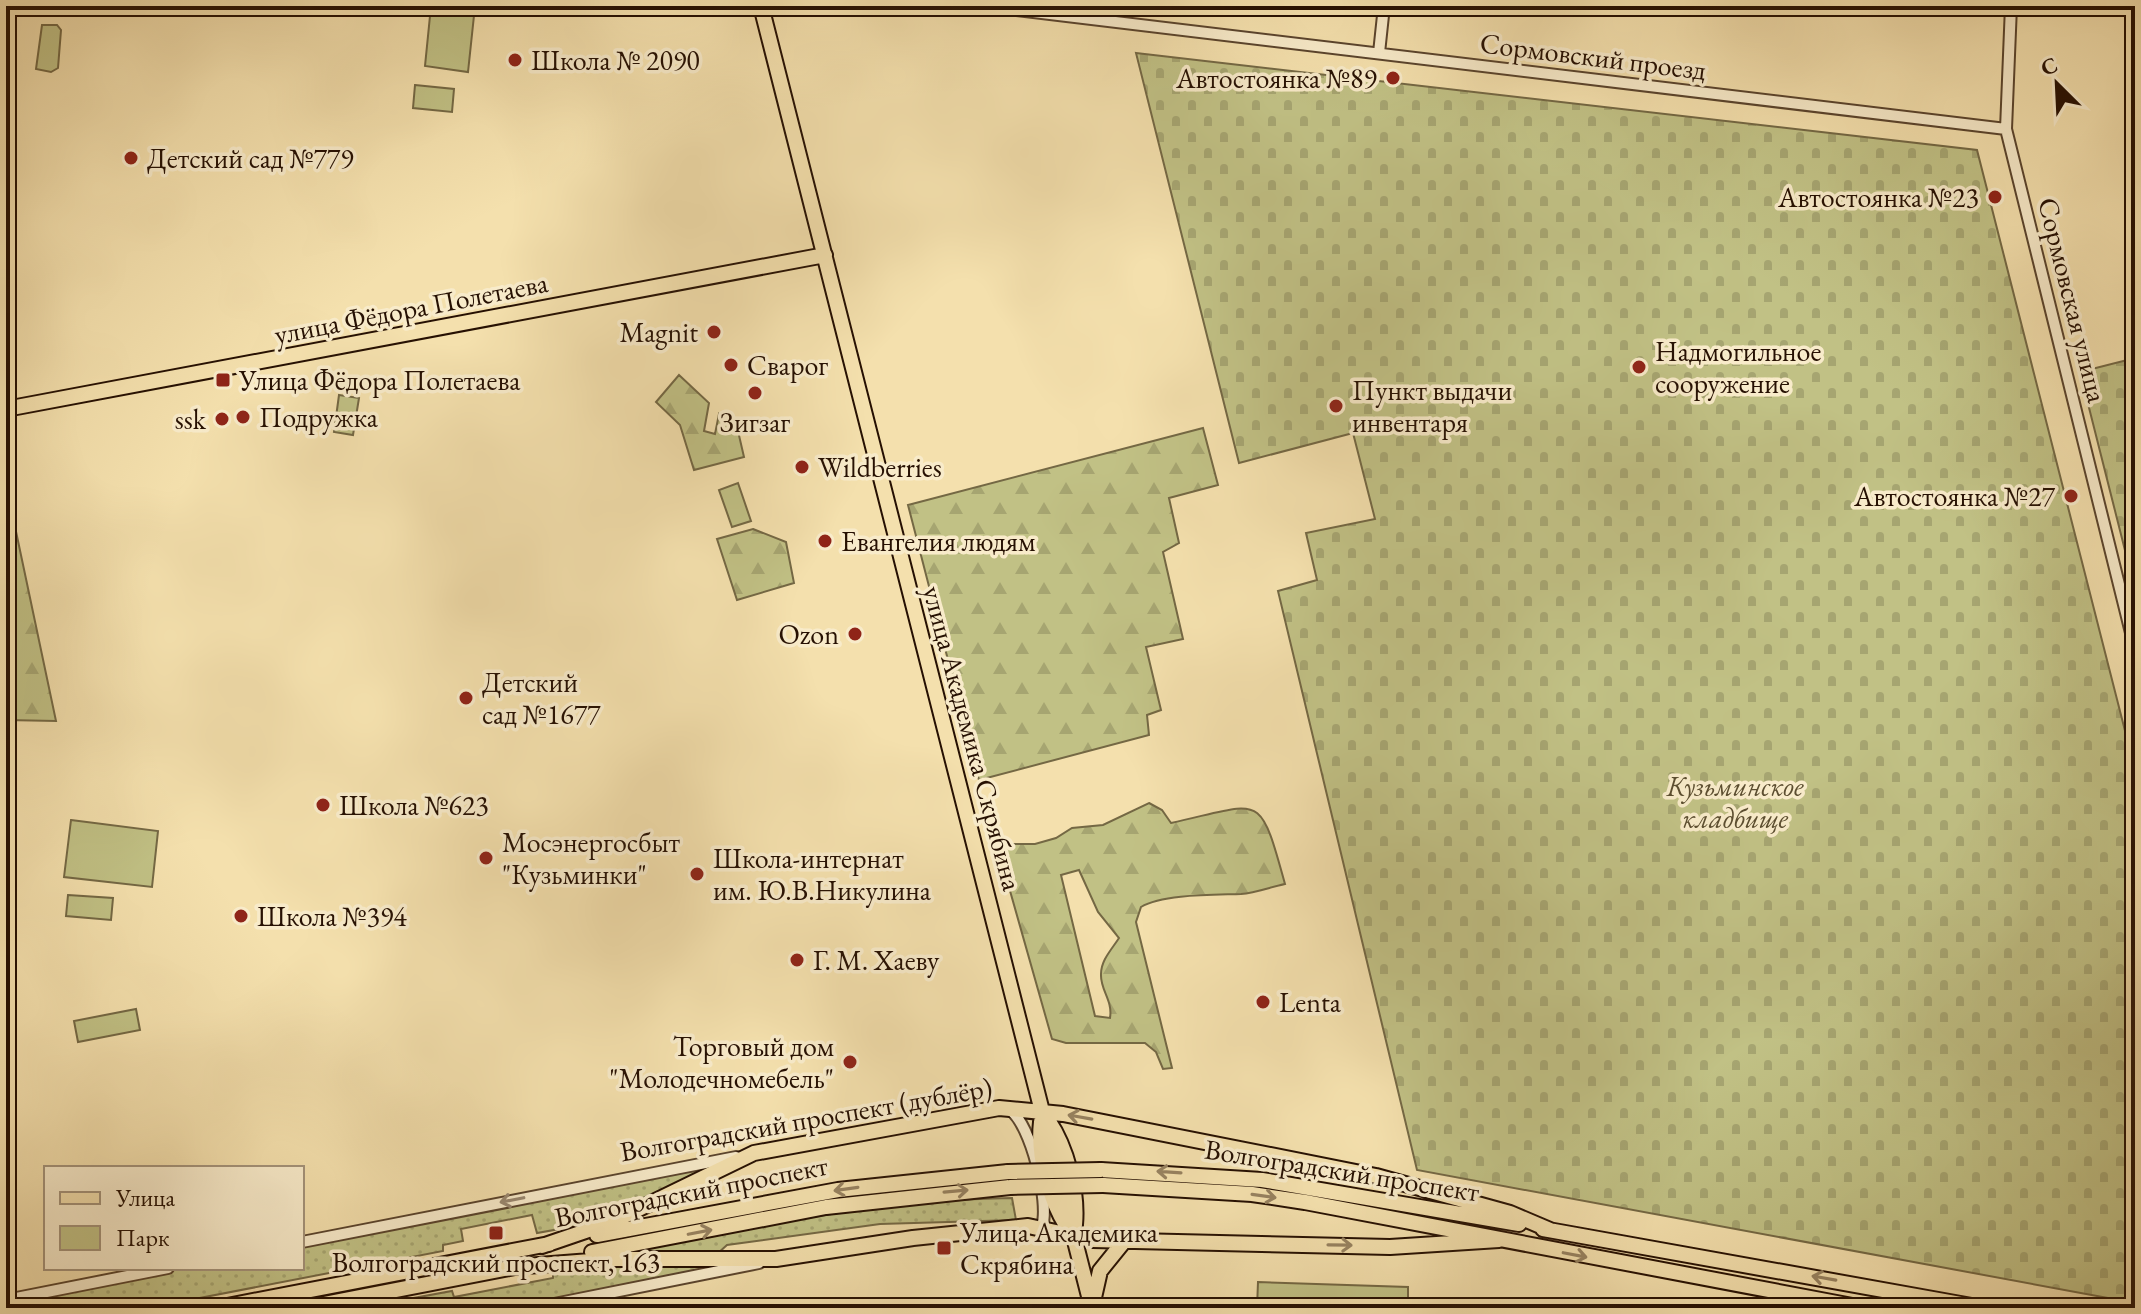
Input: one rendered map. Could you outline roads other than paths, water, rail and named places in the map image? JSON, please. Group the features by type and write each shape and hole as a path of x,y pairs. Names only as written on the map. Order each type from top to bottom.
{"main road":[{"name":"улица Академика Скрябина","path":"761,6 825,255 855,387 1042,1111 1060,1137 1076,1207 1073,1238"},
{"name":"улица Фёдора Полетаева","path":"6,409 825,255"},
{"name":"Волгоградский проспект (дублёр)","path":"754,1153 1009,1109 1042,1111 1376,1176 1510,1213 1550,1230"},
{"name":"улица Академика Скрябина","path":"1042,1111 1039,1140 1055,1209 1073,1238 1092,1308"},
{"path":"542,1246 612,1222 754,1153"},
{"name":"Волгоградский проспект","path":"1102,1177 1305,1202 1863,1308"},
{"name":"Волгоградский проспект","path":"217,1308 838,1190 1009,1179 1102,1177 1262,1180 1983,1308"},
{"name":"Волгоградский проспект","path":"303,1308 826,1207 1009,1179"},
{"path":"513,1267 616,1259 776,1259 954,1232 1042,1226 1073,1238 1125,1240 1390,1247 1499,1240"},
{"path":"1092,1308 1100,1271 1125,1240"}],"street":[{"name":"Сормовский проезд","path":"983,6 2006,129"},
{"path":"1379,53 1384,6"},
{"name":"Сормовская улица","path":"2011,6 2006,129 2135,649"},
{"path":"1009,1109 1024,1125 1046,1206 1042,1226"},
{"name":"Волгоградский проспект (дублёр)","path":"304,1242 754,1153"},
{"path":"534,1308 776,1259"},
{"path":"6,1300 158,1270"}],"place":[{"name":"Школа № 2090","path":"515,60"},
{"name":"Автостоянка №89","path":"1393,78"},
{"name":"Детский сад №779","path":"131,158"},
{"name":"Автостоянка №23","path":"1995,197"},
{"name":"Magnit","path":"714,332"},
{"name":"Сварог","path":"731,365"},
{"name":"Надмогильное сооружение","path":"1639,367"},
{"name":"Улица Фёдора Полетаева","path":"223,380"},
{"name":"Зигзаг","path":"755,393"},
{"name":"Пункт выдачи инвентаря","path":"1336,406"},
{"name":"Подружка","path":"243,417"},
{"name":"ssk","path":"222,419"},
{"name":"Wildberries","path":"802,467"},
{"name":"Автостоянка №27","path":"2071,496"},
{"name":"Евангелия людям","path":"825,541"},
{"name":"Ozon","path":"855,634"},
{"name":"Детский сад №1677","path":"466,698"},
{"name":"Школа №623","path":"323,805"},
{"name":"Мосэнергосбыт \"Кузьминки\"","path":"486,858"},
{"name":"Школа-интернат им. Ю.В.Никулина","path":"697,874"},
{"name":"Школа №394","path":"241,916"},
{"name":"Г. М. Хаеву","path":"797,960"},
{"name":"Lenta","path":"1263,1002"},
{"name":"Торговый дом \"Молодечномебель\"","path":"850,1062"},
{"name":"Волгоградский проспект, 163","path":"496,1233"},
{"name":"Улица Академика Скрябина","path":"944,1248"}],"park label":[{"name":"Кузьминское кладбище","path":"1735,802"}]}
